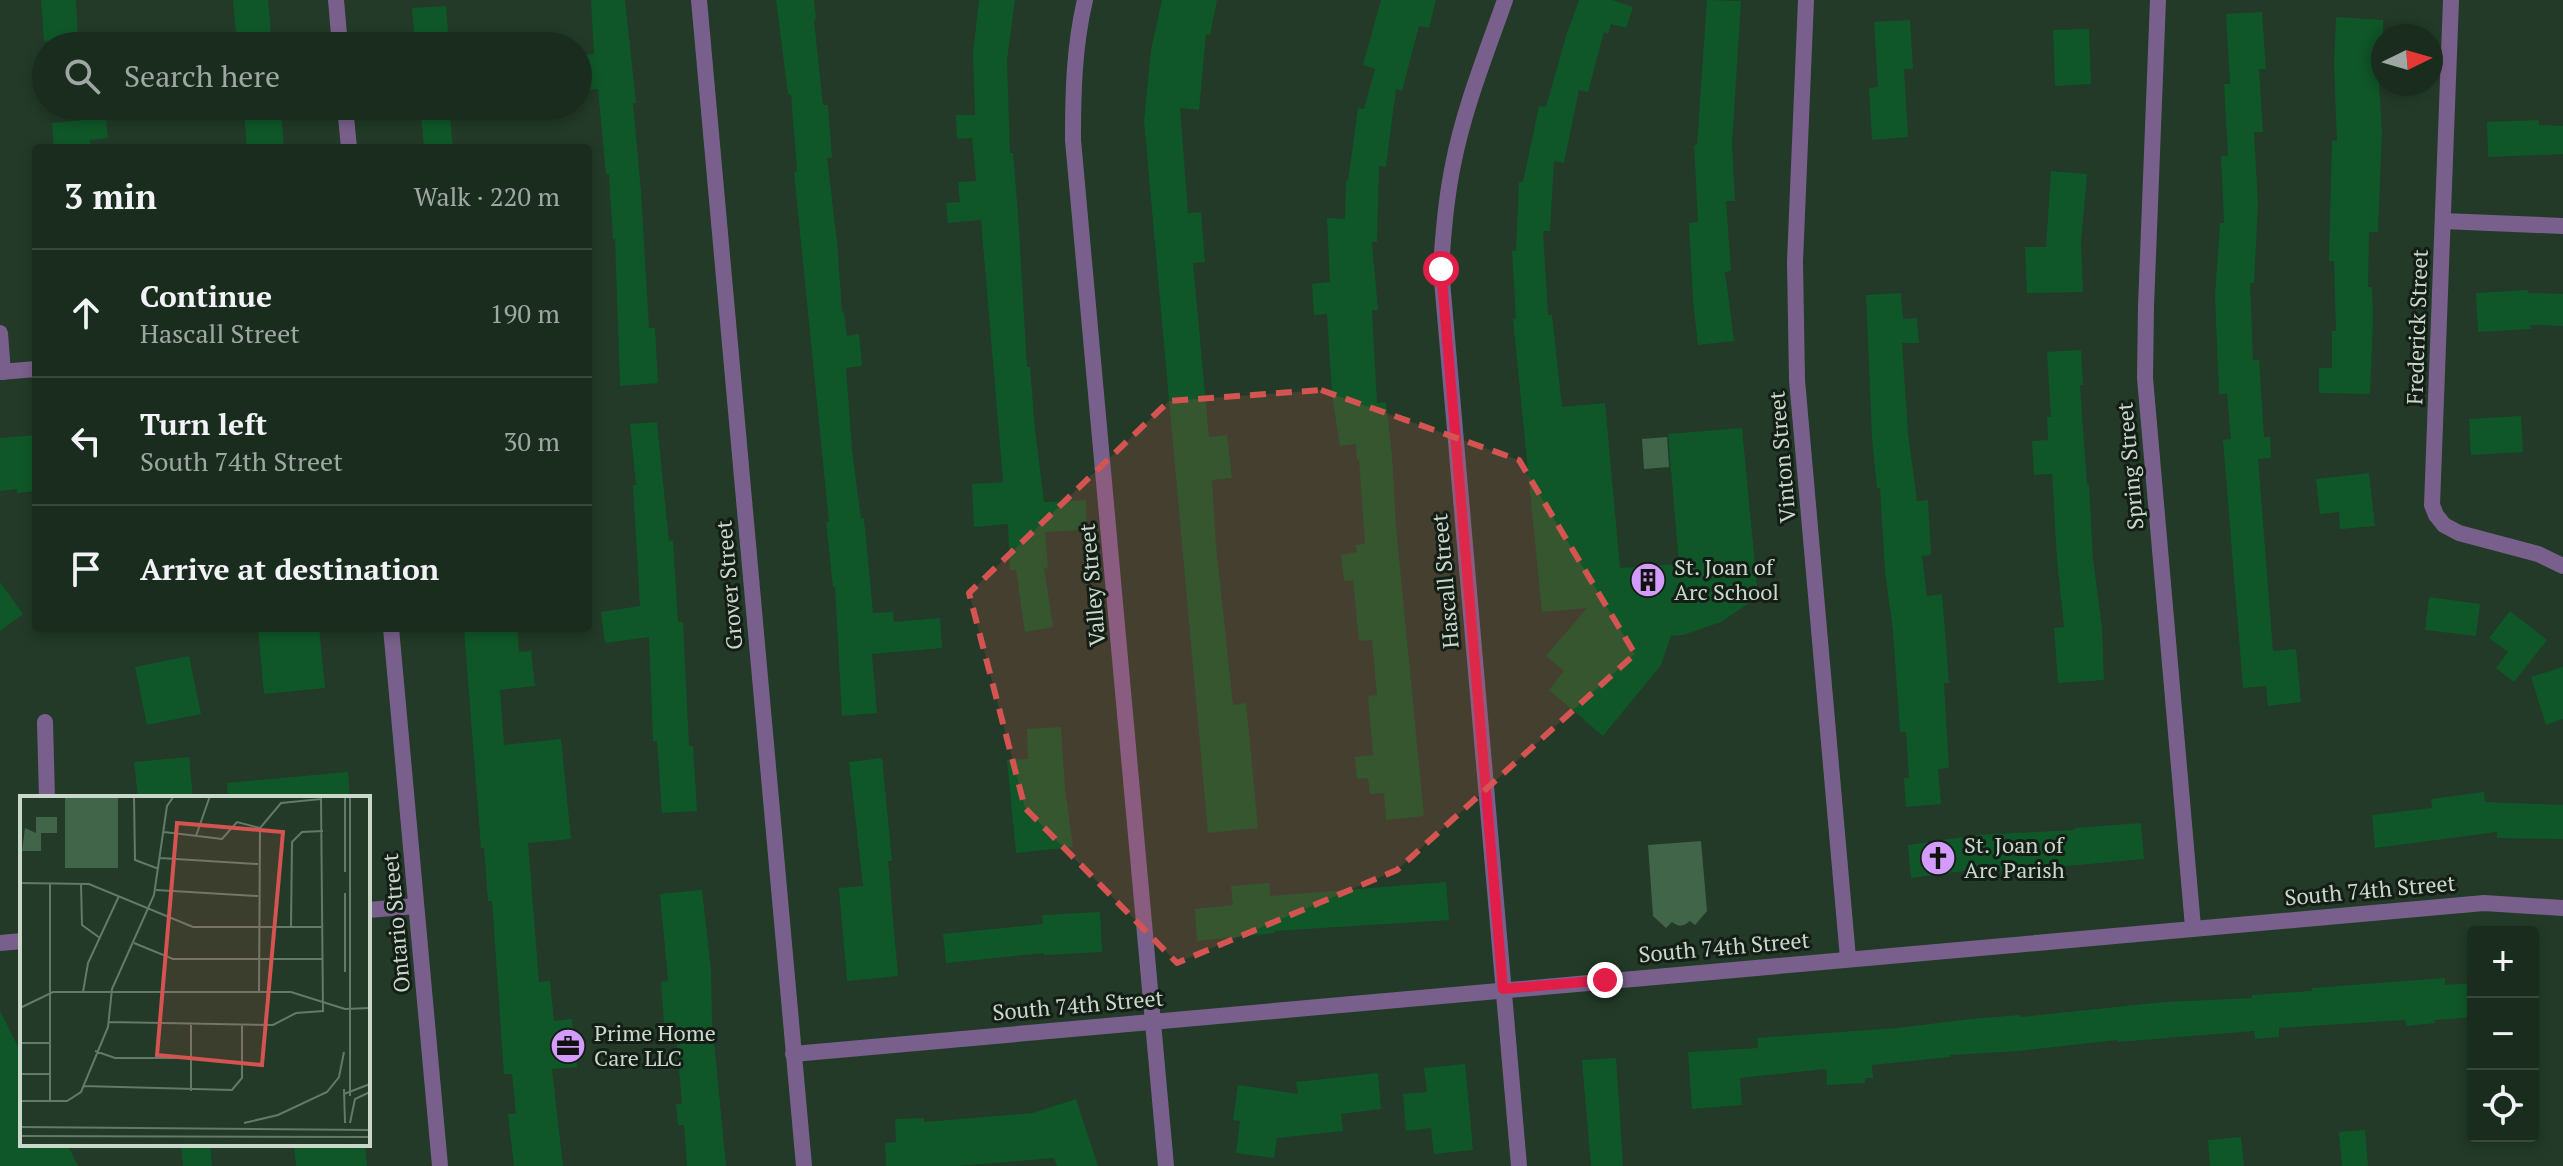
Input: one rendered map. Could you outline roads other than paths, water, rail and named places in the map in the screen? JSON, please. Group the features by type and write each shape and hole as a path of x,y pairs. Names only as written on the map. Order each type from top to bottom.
{"street":[{"path":"336,0 339,32"},
{"name":"Grover Street","path":"699,0 804,1166"},
{"name":"Valley Street","path":"1085,0 1077,31 1072,81 1073,140 1166,1166"},
{"name":"Hascall Street","path":"1505,0 1472,95 1453,163 1444,216 1441,269 1519,1166"},
{"name":"Vinton Street","path":"1806,0 1795,261 1797,380 1848,958"},
{"name":"Spring Street","path":"2158,0 2145,378 2193,927"},
{"name":"Frederick Street","path":"2451,0 2432,505 2444,525 2459,533 2525,549 2563,566"},
{"path":"346,120 349,144"},
{"path":"2443,221 2563,226"},
{"path":"0,333 2,372 32,369"},
{"name":"Ontario Street","path":"391,632 440,1166"},
{"path":"45,722 47,796"},
{"name":"South 74th Street","path":"793,1054 2193,927 2484,903 2563,908"},
{"path":"370,910 416,906"},
{"path":"0,943 20,941"}],"place":[{"name":"St. Joan of Arc School","path":"1648,580"},
{"name":"St. Joan of Arc Parish","path":"1938,858"},
{"name":"Prime Home Care LLC","path":"568,1046"}]}
